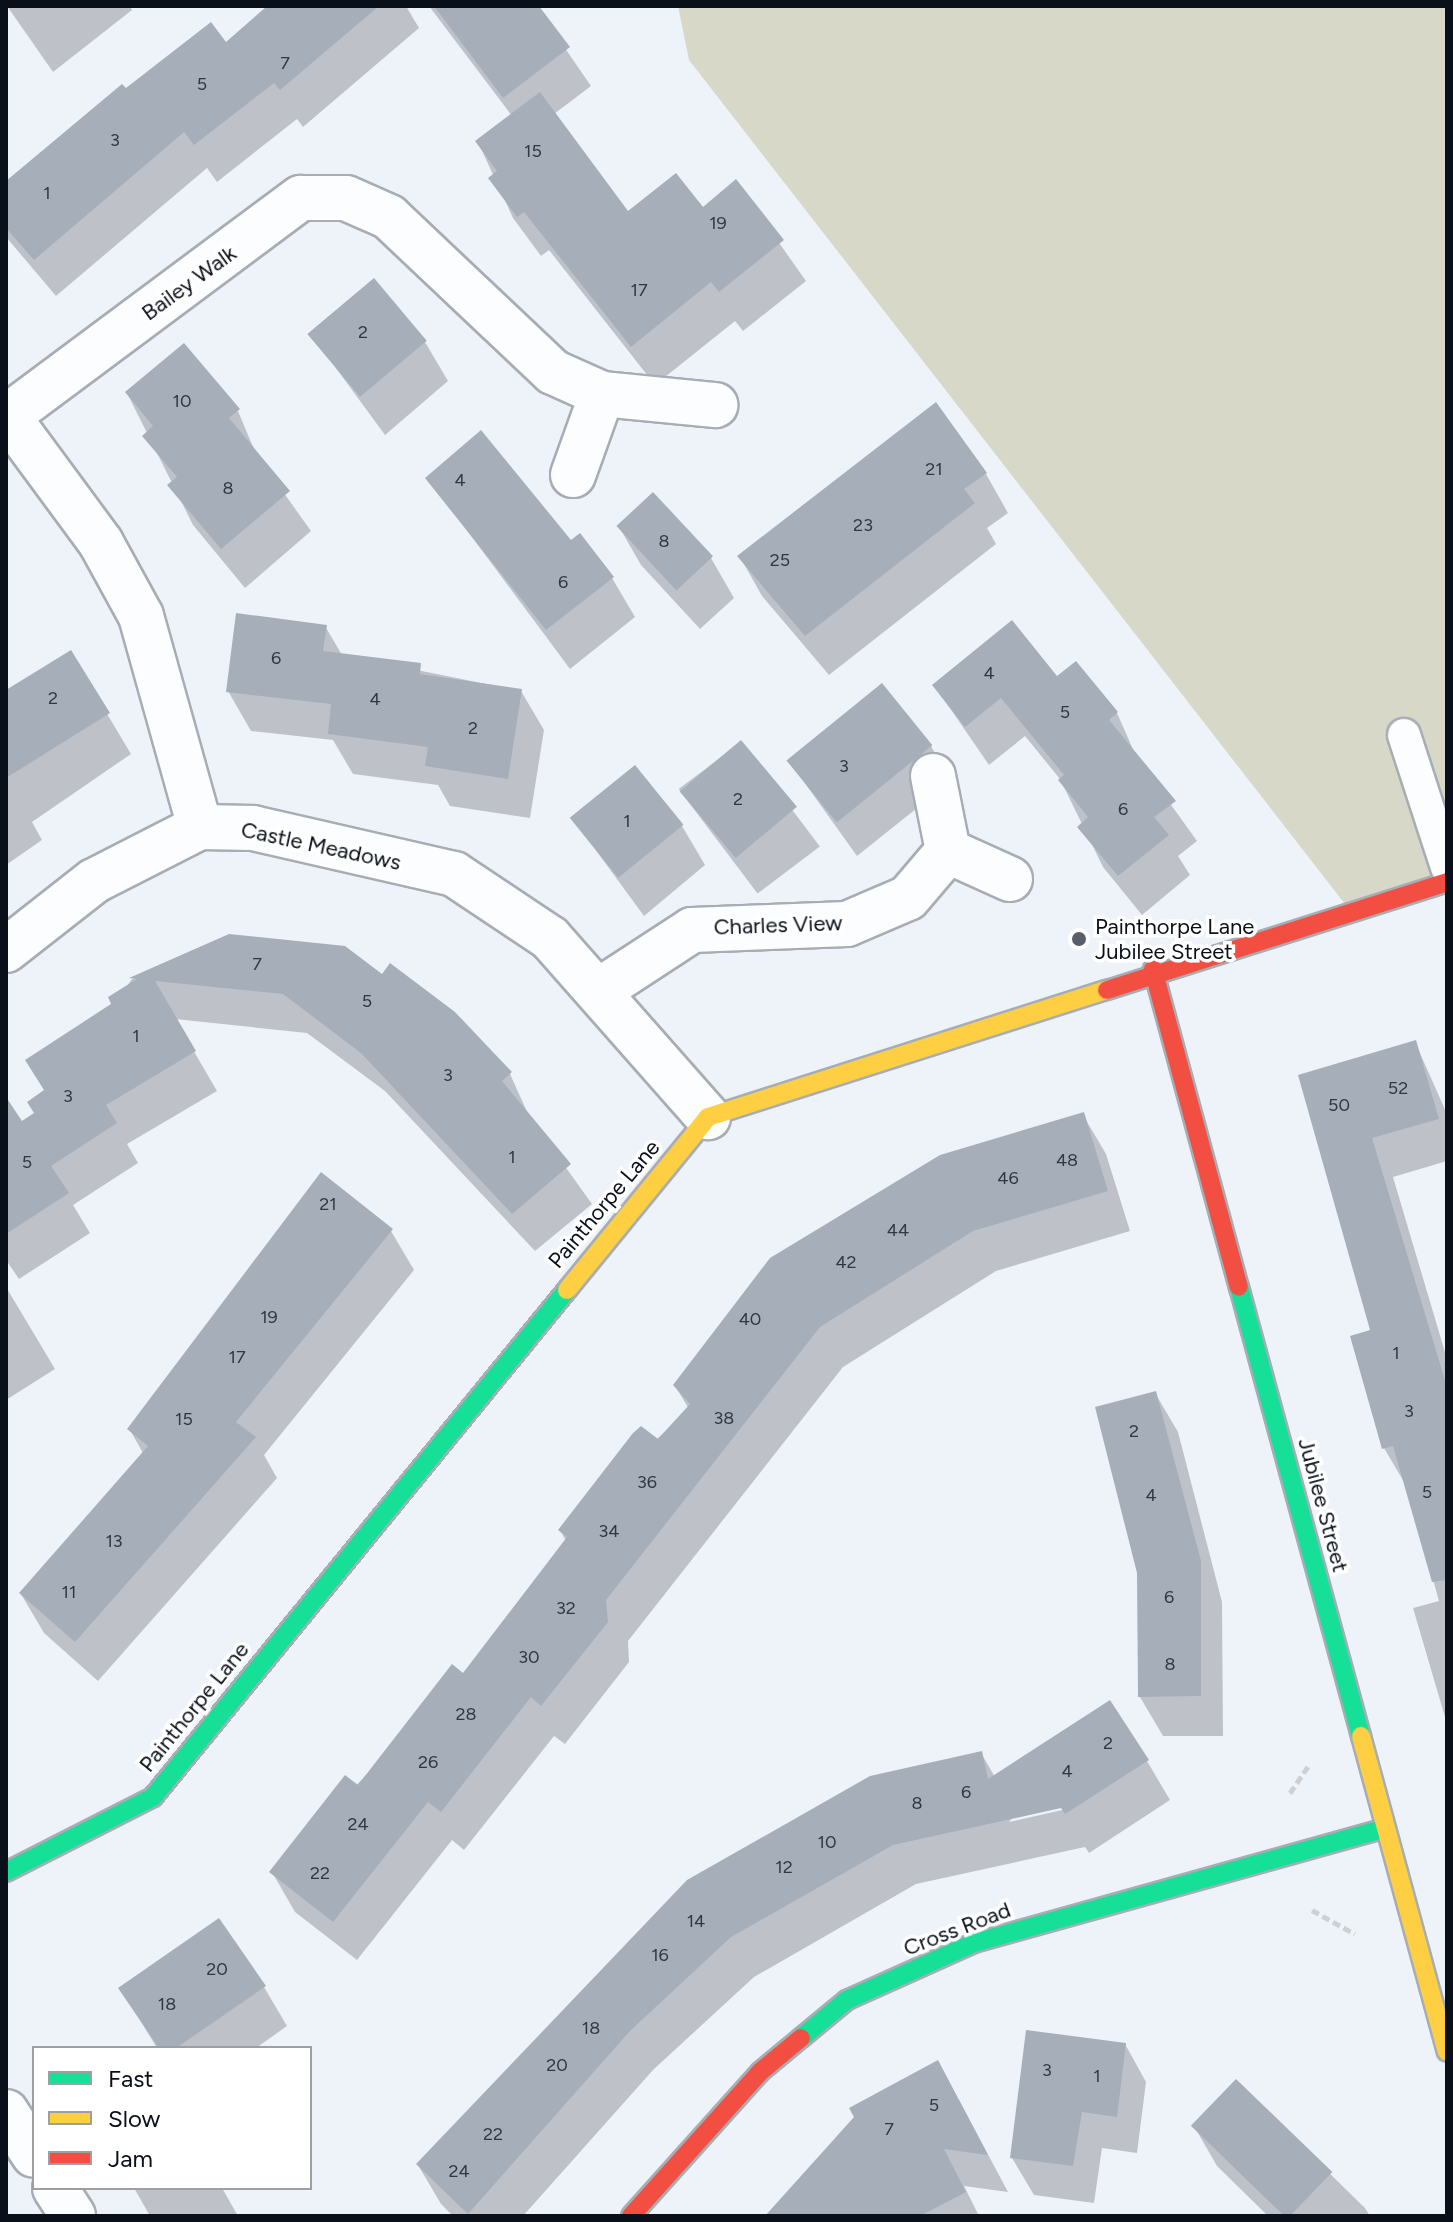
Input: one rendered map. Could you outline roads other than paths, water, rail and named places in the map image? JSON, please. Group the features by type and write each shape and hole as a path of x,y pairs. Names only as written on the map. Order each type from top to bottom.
{"street":[{"name":"Bailey Walk","path":"7,415 301,198 346,198 389,217 506,335 553,372 602,394 715,405"},
{"path":"573,475 602,394"},
{"path":"6,950 94,881 200,827 141,616 101,543 7,415"},
{"path":"933,776 948,851 1010,879"},
{"name":"Castle Meadows","path":"200,827 253,828 454,874 550,938 600,990 708,1117"},
{"name":"Charles View","path":"600,990 692,930 847,924 908,898 948,851"},
{"path":"708,1117 1153,969 1447,882"},
{"name":"Jubilee Street","path":"1153,969 1381,1829 1447,2052"},
{"name":"Painthorpe Lane","path":"6,1872 153,1797 708,1117"},
{"name":"Cross Road","path":"631,2216 760,2072 847,2000 974,1943 1381,1829"},
{"path":"6,2112 32,2152"},
{"path":"56,2190 73,2216"}],"lane":[{"path":"1404,735 1447,867"}],"place":[{"name":"Painthorpe Lane Jubilee Street","path":"1079,939"}]}
